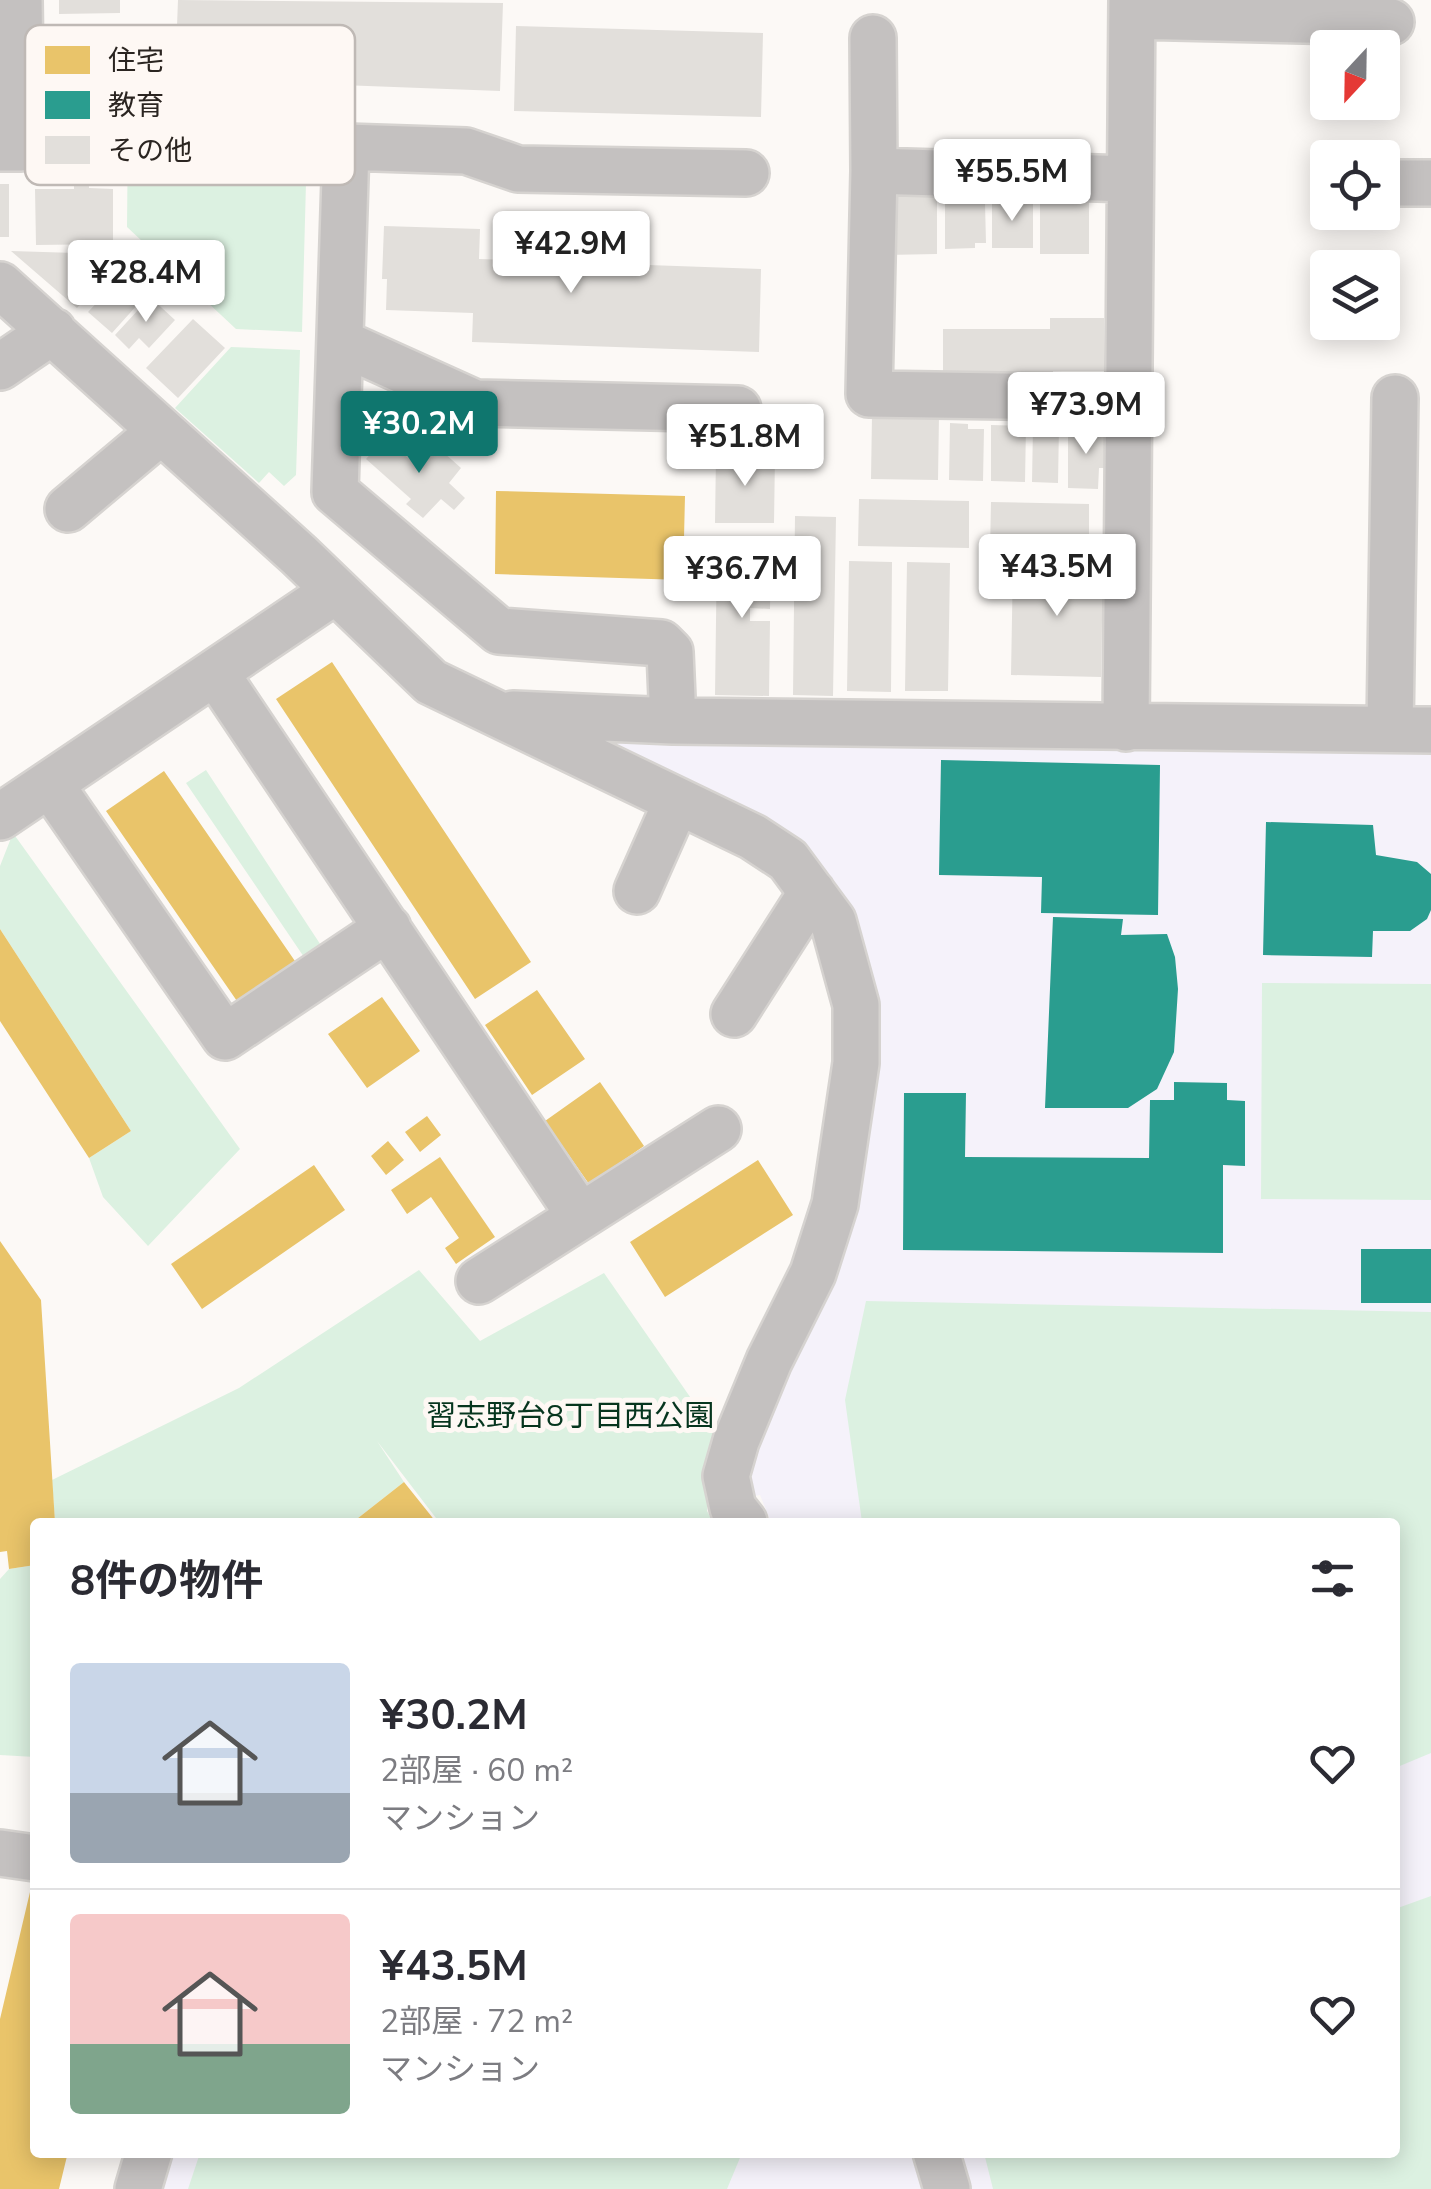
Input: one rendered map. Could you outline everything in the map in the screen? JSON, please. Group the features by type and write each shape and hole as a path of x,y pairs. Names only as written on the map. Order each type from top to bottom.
{"street":[{"path":"0,148 21,148 20,0"},
{"path":"1126,728 1132,8 1391,22"},
{"path":"873,38 869,394 1126,398"},
{"path":"355,147 466,151 518,170 746,173"},
{"path":"874,172 1130,179"},
{"path":"345,185 335,492 499,631 661,643 670,652 673,721"},
{"path":"0,285 299,556 430,682 753,837 788,860 833,921 856,1005 856,1063 835,1204 819,1256 736,1440 726,1476 733,1508 741,1518"},
{"path":"0,368 53,331"},
{"path":"340,342 475,402 738,409"},
{"path":"490,712 673,721 1411,729 1395,398"},
{"path":"68,509 161,430"},
{"path":"299,556 350,507"},
{"path":"0,818 335,591"},
{"path":"215,672 580,1216"},
{"path":"50,784 225,1037 388,928"},
{"path":"637,891 677,801"},
{"path":"734,1014 812,892"},
{"path":"479,1281 718,1129"},
{"path":"0,1853 30,1857"},
{"path":"138,2189 147,2158"},
{"path":"938,2158 947,2189"}],"shaded area":[{"path":"566,732 1431,750 1431,2189 966,2189 955,2158 1400,2158 1400,1518 769,1518 760,1495 749,1497 752,1451 826,1287 844,912"},
{"path":"166,2158 920,2158 929,2189 158,2189"}],"green space":[{"path":"127,185 306,185 302,332 236,329 127,227"},
{"path":"231,347 300,350 296,475 284,486 269,472 259,483 175,408"},
{"path":"206,770 326,953 308,963 186,783"},
{"path":"13,833 240,1149 148,1246 103,1197 89,1158 131,1131 0,929 0,866"},
{"path":"1262,983 1431,984 1431,1200 1261,1199"},
{"name":"習志野台8丁目西公園","path":"419,1270 480,1341 604,1273 713,1430 707,1511 711,1518 436,1518 377,1441 404,1482 358,1518 55,1518 52,1480 239,1388"},
{"path":"866,1301 1431,1312 1431,1753 1400,1766 1400,1518 861,1518 845,1400"},
{"path":"30,1566 30,1757 0,1755 0,1579 9,1569"},
{"path":"1431,1896 1431,2189 993,2189 985,2158 1400,2158 1400,1907"},
{"path":"198,2158 740,2158 727,2189 188,2189"}],"building: 住宅":[{"path":"496,491 685,496 683,580 495,574"},
{"path":"332,662 531,962 475,999 276,699"},
{"path":"164,771 297,964 239,1004 106,811"},
{"path":"0,929 131,1131 89,1158 0,1021"},
{"path":"537,990 585,1059 532,1095 485,1025"},
{"path":"382,997 420,1051 367,1088 328,1034"},
{"path":"600,1082 644,1146 589,1184 545,1121"},
{"path":"427,1116 441,1135 420,1152 405,1132"},
{"path":"388,1141 404,1160 386,1175 371,1156"},
{"path":"440,1157 495,1237 456,1264 445,1248 459,1238 431,1197 407,1214 391,1190"},
{"path":"758,1160 793,1215 665,1297 630,1242"},
{"path":"314,1165 345,1210 202,1309 171,1264"},
{"path":"0,1241 41,1300 55,1518 30,1518 30,1566 9,1569 7,1551 0,1552"},
{"path":"404,1482 433,1518 358,1518"},
{"path":"30,1892 30,2158 67,2158 59,2189 0,2189 0,2019"}],"building: 教育":[{"path":"941,760 1160,765 1158,915 1041,913 1042,877 939,875"},
{"path":"1266,822 1373,825 1376,855 1417,862 1431,874 1431,910 1427,919 1410,931 1373,931 1372,957 1263,955"},
{"path":"1053,917 1123,919 1121,935 1167,934 1175,957 1178,989 1174,1052 1157,1089 1128,1108 1045,1108"},
{"path":"1174,1082 1227,1083 1227,1100 1245,1101 1245,1166 1223,1165 1223,1253 903,1250 904,1093 966,1093 965,1157 1149,1158 1150,1100 1174,1100"},
{"path":"1361,1249 1431,1249 1431,1303 1361,1303"}],"building: その他":[{"path":"59,0 120,0 120,13 59,14"},
{"path":"178,0 503,3 500,91 355,86 355,25 177,25"},
{"path":"516,26 763,33 761,117 514,111"},
{"path":"0,184 9,184 9,237 0,237"},
{"path":"74,185 89,185 113,189 113,244 36,245 35,189 74,189"},
{"path":"886,191 937,191 937,254 886,255"},
{"path":"1040,191 1089,191 1089,254 1040,254"},
{"path":"992,200 1033,200 1033,248 992,248"},
{"path":"945,203 985,203 986,243 975,243 975,248 945,249"},
{"path":"384,226 480,229 479,259 761,269 759,352 472,342 473,313 386,310 387,279 382,279"},
{"path":"11,251 108,254 117,263 77,308"},
{"path":"125,273 147,294 112,333 88,312"},
{"path":"150,297 175,320 149,348 139,338 129,349 115,335"},
{"path":"1050,318 1104,318 1104,371 1053,371 1053,378 943,378 943,329 1050,329"},
{"path":"193,319 225,348 178,398 146,368"},
{"path":"872,415 939,415 938,480 871,479"},
{"path":"950,423 984,429 983,481 949,480"},
{"path":"991,425 1026,426 1025,482 991,481"},
{"path":"1033,426 1059,426 1058,483 1032,482"},
{"path":"1068,426 1089,426 1089,435 1108,435 1108,468 1099,468 1098,489 1068,488"},
{"path":"385,438 414,463 433,443 461,468 449,483 465,498 454,510 441,499 423,518 406,504 411,499 366,459"},
{"path":"716,454 775,456 774,523 715,523"},
{"path":"859,499 969,501 969,548 858,546"},
{"path":"991,502 1089,504 1089,553 990,551"},
{"path":"795,516 836,517 833,696 793,695"},
{"path":"717,547 771,547 770,609 750,608 750,621 770,621 769,696 715,695"},
{"path":"1013,560 1103,562 1101,677 1011,675"},
{"path":"849,561 892,562 891,692 847,691"},
{"path":"907,562 950,563 948,691 905,691"}]}
